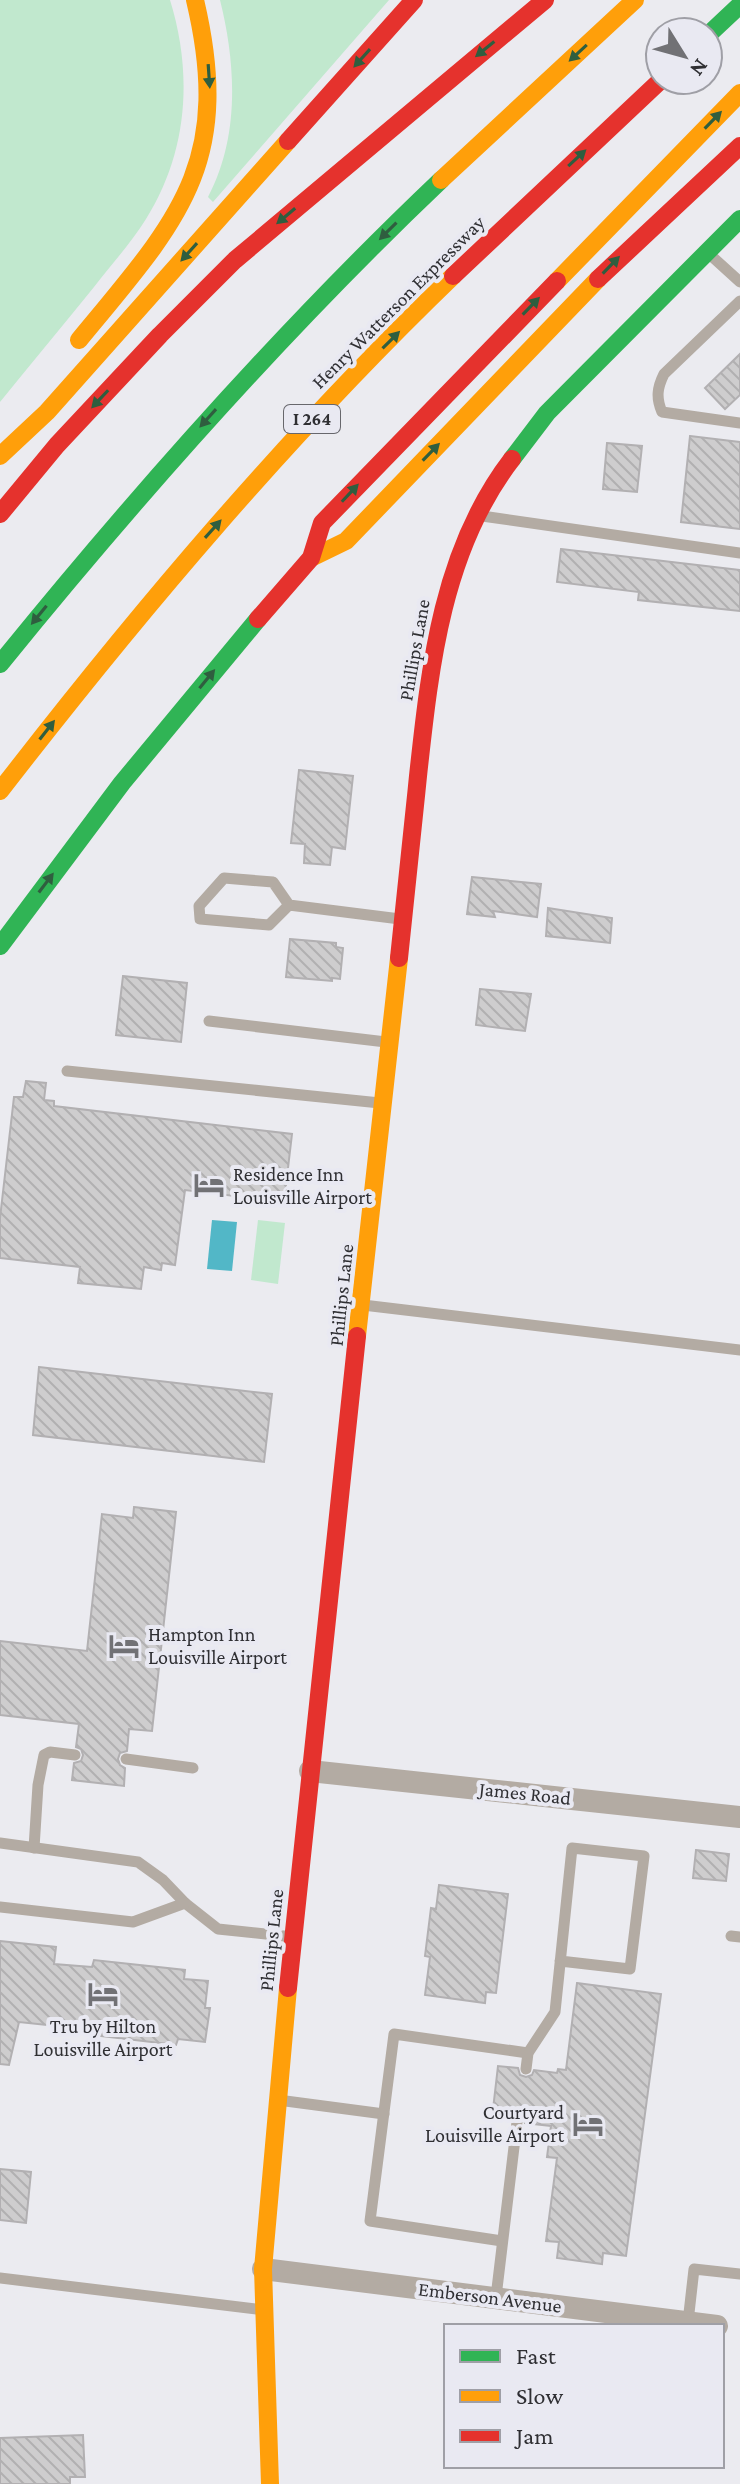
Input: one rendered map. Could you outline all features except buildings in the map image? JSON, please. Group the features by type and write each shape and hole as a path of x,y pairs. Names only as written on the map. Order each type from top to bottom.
{"main road":[{"path":"64,358 169,225 193,182 205,137 210,91 206,43 195,0"},
{"path":"0,456 47,412 414,0"},
{"path":"0,514 67,434 235,260 545,0"},
{"path":"0,664 166,465 268,351 425,194 635,0"},
{"path":"724,20 740,5"},
{"path":"311,558 322,523 740,93"},
{"name":"Henry Watterson Expressway","path":"0,791 136,619 207,535 327,403 493,238 644,96"},
{"path":"0,946 122,783 228,653 311,558 346,541 619,257 740,146"},
{"name":"Phillips Lane","path":"270,2484 263,2269 277,2100 430,670 447,594 495,481 547,413 740,219"},
{"path":"0,456 31,401"}],"street":[{"name":"James Road","path":"310,1771 740,1817"},
{"name":"Emberson Avenue","path":"263,2269 704,2324"}],"lane":[{"path":"707,251 740,282"},
{"path":"740,301 664,374 658,385 657,401 662,412 740,423"},
{"path":"478,515 740,553"},
{"path":"289,905 269,925 200,919 199,906 224,878 273,882 289,905 405,920"},
{"path":"209,1021 391,1042"},
{"path":"67,1071 384,1103"},
{"path":"362,1305 740,1350"},
{"path":"34,1848 38,1785 44,1755 50,1752 75,1755"},
{"path":"126,1759 193,1768"},
{"path":"0,1843 138,1862 218,1929 294,1937"},
{"path":"526,2069 528,2053 555,2012 560,1961 572,1848 644,1856 630,1969 560,1961"},
{"path":"0,1907 133,1922 185,1903"},
{"path":"502,2241 370,2221 394,2034 528,2053"},
{"path":"277,2100 384,2114"},
{"path":"496,2297 517,2122"},
{"path":"688,2322 694,2269 740,2274"},
{"path":"0,2278 265,2310"}],"green space":[{"path":"0,0 170,0 182,56 184,84 178,140 171,167 146,219 0,402"},
{"path":"220,0 389,0 213,202 208,197 226,150 232,100 229,49"},
{"path":"258,1220 285,1223 278,1284 251,1280"}],"water":[{"path":"212,1220 237,1222 232,1271 207,1269"}],"traffic: fast":[{"path":"724,20 740,5"},
{"path":"0,664 213,415 324,295 441,180"},
{"path":"512,459 547,413 740,219"},
{"path":"0,946 122,783 258,619"}],"traffic: slow":[{"path":"79,340 144,259 189,187 202,148 207,106 205,57 195,0"},
{"path":"441,180 635,0"},
{"path":"557,281 740,93"},
{"path":"0,456 47,412 288,141"},
{"path":"0,791 217,525 332,398 453,276"},
{"path":"311,558 346,541 598,279"},
{"path":"357,1336 399,958"},
{"path":"270,2484 263,2269 288,1988"}],"traffic: jam":[{"path":"288,141 414,0"},
{"path":"0,514 57,445 235,260 545,0"},
{"path":"453,276 644,96"},
{"path":"598,279 740,146"},
{"path":"258,619 311,558 322,523 557,281"},
{"path":"399,958 428,693 443,610 469,531 488,494 512,459"},
{"path":"288,1988 357,1336"}],"place":[{"name":"Residence Inn Louisville Airport","path":"209,1185"},
{"name":"Hampton Inn Louisville Airport","path":"124,1646"},
{"name":"Tru by Hilton Louisville Airport","path":"103,1994"},
{"name":"Courtyard Louisville Airport","path":"588,2124"}]}
